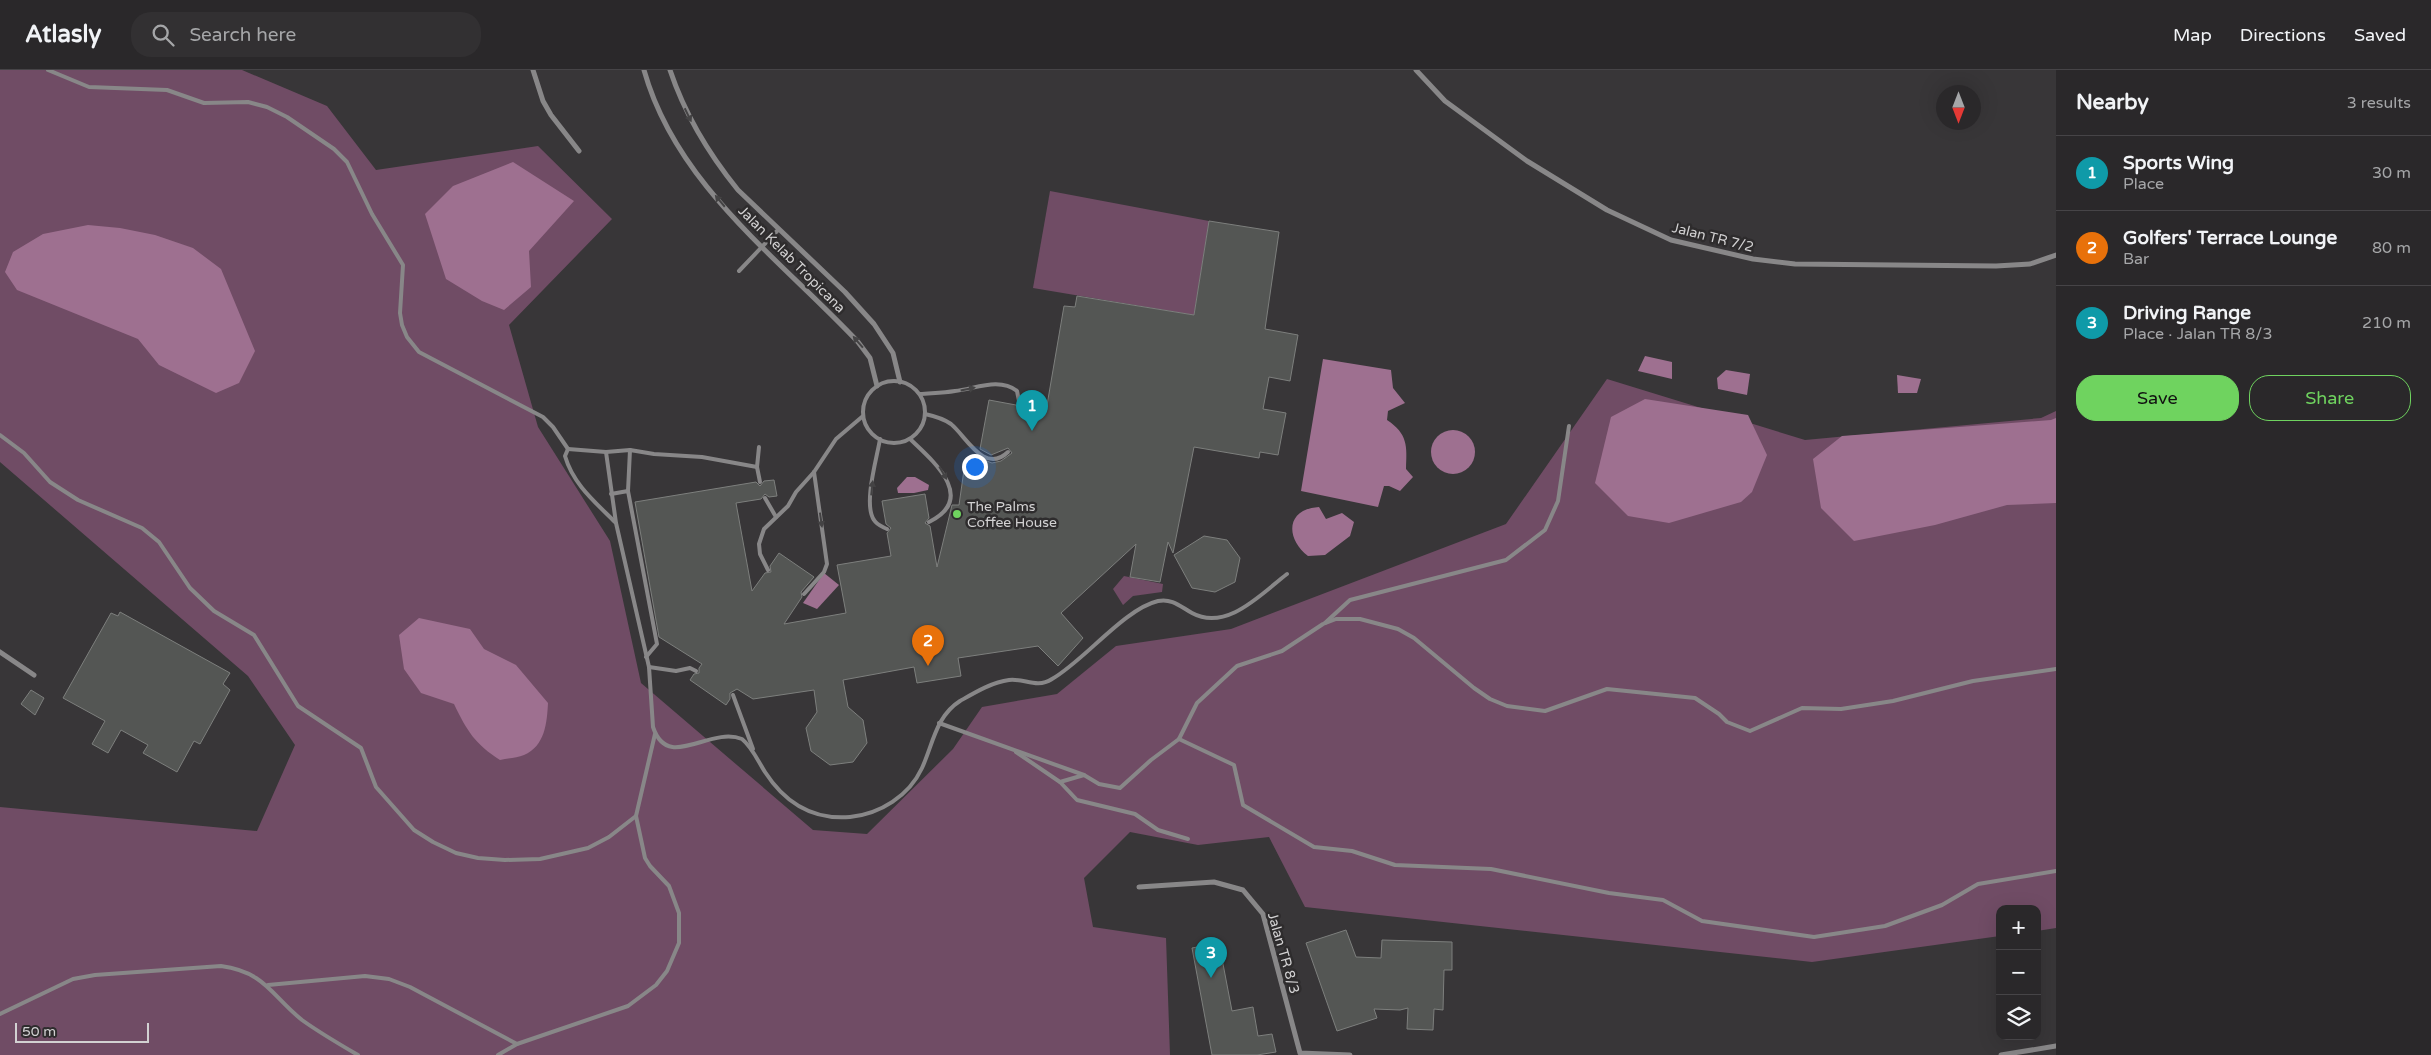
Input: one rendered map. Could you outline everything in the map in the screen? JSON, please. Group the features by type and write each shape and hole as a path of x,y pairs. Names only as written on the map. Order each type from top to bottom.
{"street":[{"path":"534,70 543,102 578,151"},
{"name":"Jalan Kelab Tropicana","path":"644,70 660,113 687,161 761,248 858,342 870,358 877,386"},
{"name":"Jalan Kelab Tropicana","path":"670,70 688,115 709,150 738,190 845,292 874,324 893,353 900,382"},
{"name":"Jalan TR 7/2","path":"1416,70 1445,102 1527,161 1607,210 1671,240 1753,259 1795,264 1996,266 2030,264 2056,255"},
{"path":"0,652 34,675"},
{"name":"Jalan TR 8/3","path":"1139,887 1214,882 1243,890 1263,914 1300,1054 1350,1055"},
{"path":"2001,1055 2056,1046"}],"lane":[{"path":"48,70 89,87 167,90 204,103 248,102 267,107 310,131 347,162 372,214 403,264 400,313 407,337 419,352 543,418 553,427 568,449"},
{"path":"739,271 778,230"},
{"path":"888,382 900,382 908,384 920,394 925,414 920,428 910,438 900,442 880,440 869,429 863,416 866,399 877,386 888,382"},
{"path":"920,394 957,391 985,385 1006,385 1017,391 1020,406"},
{"path":"925,414 950,424 978,455 993,458 1008,452"},
{"path":"768,570 760,554 760,535 814,472 836,439 863,416"},
{"path":"939,723 1084,775 1099,784 1120,788 1151,760 1179,739 1197,704 1237,666 1282,651 1323,624 1350,600 1506,560 1545,530 1558,501 1569,426"},
{"path":"0,436 24,453 50,482 78,500 142,528 159,542 190,588 214,610 254,635 298,706 361,748 376,787 414,830 433,842 456,853 478,858 505,860 540,858 588,848 609,836 636,816"},
{"path":"910,438 938,465 949,484 948,502 945,512 929,522"},
{"path":"880,440 873,475 871,506 873,519 879,525 887,528"},
{"path":"760,447 757,467 760,482"},
{"path":"568,449 606,452 630,450 654,454 702,457 757,467"},
{"path":"568,449 565,456 572,474 582,490 616,523"},
{"path":"630,450 628,490 657,644 646,657"},
{"path":"498,1055 517,1044 628,1006 650,991 667,971 679,943 679,913 669,886 645,858 636,816 655,734 649,667 616,523 606,452"},
{"path":"804,594 824,572 827,564 814,472"},
{"path":"611,494 628,490"},
{"path":"766,498 776,517"},
{"path":"655,734 665,744 678,748 690,746 708,738 732,735 747,743 769,779 791,802 819,816 852,817 883,807 897,799 907,790 921,769 939,723 952,707 992,686 1008,680 1036,684 1053,679 1122,622 1151,603 1172,601 1200,617 1218,618 1246,606 1287,574"},
{"path":"1323,624 1336,619 1360,619 1398,629 1414,638 1474,688 1490,699 1507,706 1545,711 1607,689 1696,698 1727,722 1750,731 1802,708 1841,708 1884,702 1973,681 2056,669"},
{"path":"649,667 676,671 690,668 696,671"},
{"path":"733,695 756,758"},
{"path":"1179,739 1234,765 1243,805 1314,847 1352,851 1394,865 1491,869 1609,893 1663,900 1702,921 1814,937 1885,926 1942,905 1978,884 2056,871"},
{"path":"1012,749 1060,782 1076,800 1135,814 1158,830 1188,839"},
{"path":"1060,782 1084,775"},
{"path":"0,1014 73,979 95,975 221,966 238,968 254,975 268,985 302,1020 358,1055"},
{"path":"268,985 365,976 389,979 410,987 517,1044"}],"shaded area":[{"path":"0,70 242,70 327,106 376,170 538,146 612,219 509,325 538,427 610,541 641,683 813,830 867,834 953,749 982,707 1057,694 1116,646 1231,629 1506,524 1607,379 1805,440 2041,418 2056,411 2056,928 2041,930 2041,905 1996,905 1996,937 1812,962 1305,907 1269,837 1198,845 1130,832 1084,878 1093,927 1166,938 1170,1055 0,1055 0,807 257,831 295,745 248,676 0,462"},
{"path":"513,162 574,201 529,251 531,287 504,310 482,301 446,279 425,214 453,186"},
{"path":"1050,191 1209,221 1194,315 1033,288"},
{"path":"88,225 120,228 155,235 193,248 221,269 255,351 239,383 216,393 159,365 138,339 17,290 5,272 13,252 43,234"},
{"path":"1645,356 1672,362 1672,379 1638,371"},
{"path":"1323,359 1391,370 1393,388 1405,403 1388,411 1387,420 1403,436 1406,447 1406,469 1413,477 1400,491 1384,486 1378,507 1301,491"},
{"path":"1726,370 1750,374 1747,395 1718,389 1717,378"},
{"path":"1897,375 1921,379 1917,393 1898,393"},
{"path":"1645,399 1748,415 1767,455 1752,492 1741,502 1669,523 1628,516 1595,483 1611,417"},
{"path":"2056,418 2056,503 2007,505 1935,525 1854,541 1821,508 1813,459 1842,436 2051,420"},
{"path":"1453,430 1465,434 1471,440 1475,452 1471,464 1465,470 1453,474 1441,470 1435,464 1431,452 1435,440 1441,434"},
{"path":"907,477 915,477 929,485 928,490 914,493 898,493 897,488"},
{"path":"1319,507 1326,519 1342,513 1354,522 1350,536 1325,555 1308,556 1295,541 1292,525 1300,513"},
{"path":"824,573 839,585 817,609 803,603"},
{"path":"1124,576 1163,584 1162,592 1133,596 1123,605 1113,589"},
{"path":"419,618 470,629 484,649 516,665 548,703 544,733 541,740 531,751 521,756 500,760 472,736 454,704 421,693 404,669 399,635"}],"building":[{"path":"1209,221 1279,232 1265,329 1298,335 1290,381 1269,377 1263,409 1286,413 1278,455 1260,452 1259,458 1194,447 1173,553 1168,542 1160,582 1130,577 1136,544 1061,613 1083,638 1058,666 1038,646 958,658 961,676 917,683 914,667 843,680 848,707 863,720 867,743 853,762 830,765 811,751 806,728 817,712 814,690 753,699 737,689 730,693 730,699 726,705 690,680 694,674 699,673 699,668 702,664 659,637 635,502 756,482 760,486 764,481 774,480 777,496 769,497 765,494 761,499 736,503 752,591 765,573 771,572 770,566 779,553 814,577 801,592 802,597 784,624 846,613 837,565 891,556 887,533 891,528 886,524 882,501 925,494 929,518 925,523 930,526 937,567 952,505 959,505 964,470 976,473 979,458 992,463 1001,461 1012,453 1008,448 991,455 980,449 989,400 1016,405 1019,410 1024,406 1046,411 1064,306 1075,307 1077,296 1194,315"},
{"path":"1204,536 1227,540 1240,558 1235,582 1215,592 1192,588 1174,555"},
{"path":"120,612 230,673 223,684 230,690 200,744 194,741 177,772 143,753 148,745 121,730 108,753 92,744 105,721 63,698 111,613 118,616"},
{"path":"31,690 44,698 35,715 21,704"},
{"path":"1346,930 1356,957 1381,958 1382,940 1452,942 1452,970 1444,970 1443,1010 1434,1009 1433,1030 1407,1029 1408,1008 1400,1010 1374,1009 1377,1018 1337,1031 1306,943"},
{"path":"1219,943 1232,1011 1253,1007 1258,1036 1272,1034 1276,1052 1257,1055 1212,1055 1192,948"}],"place":[{"name":"Sports Wing","path":"1032,431"},
{"name":"The Palms Coffee House","path":"957,514"},
{"name":"Golfers' Terrace Lounge","path":"928,666"},
{"name":"Driving Range","path":"1211,978"}]}
